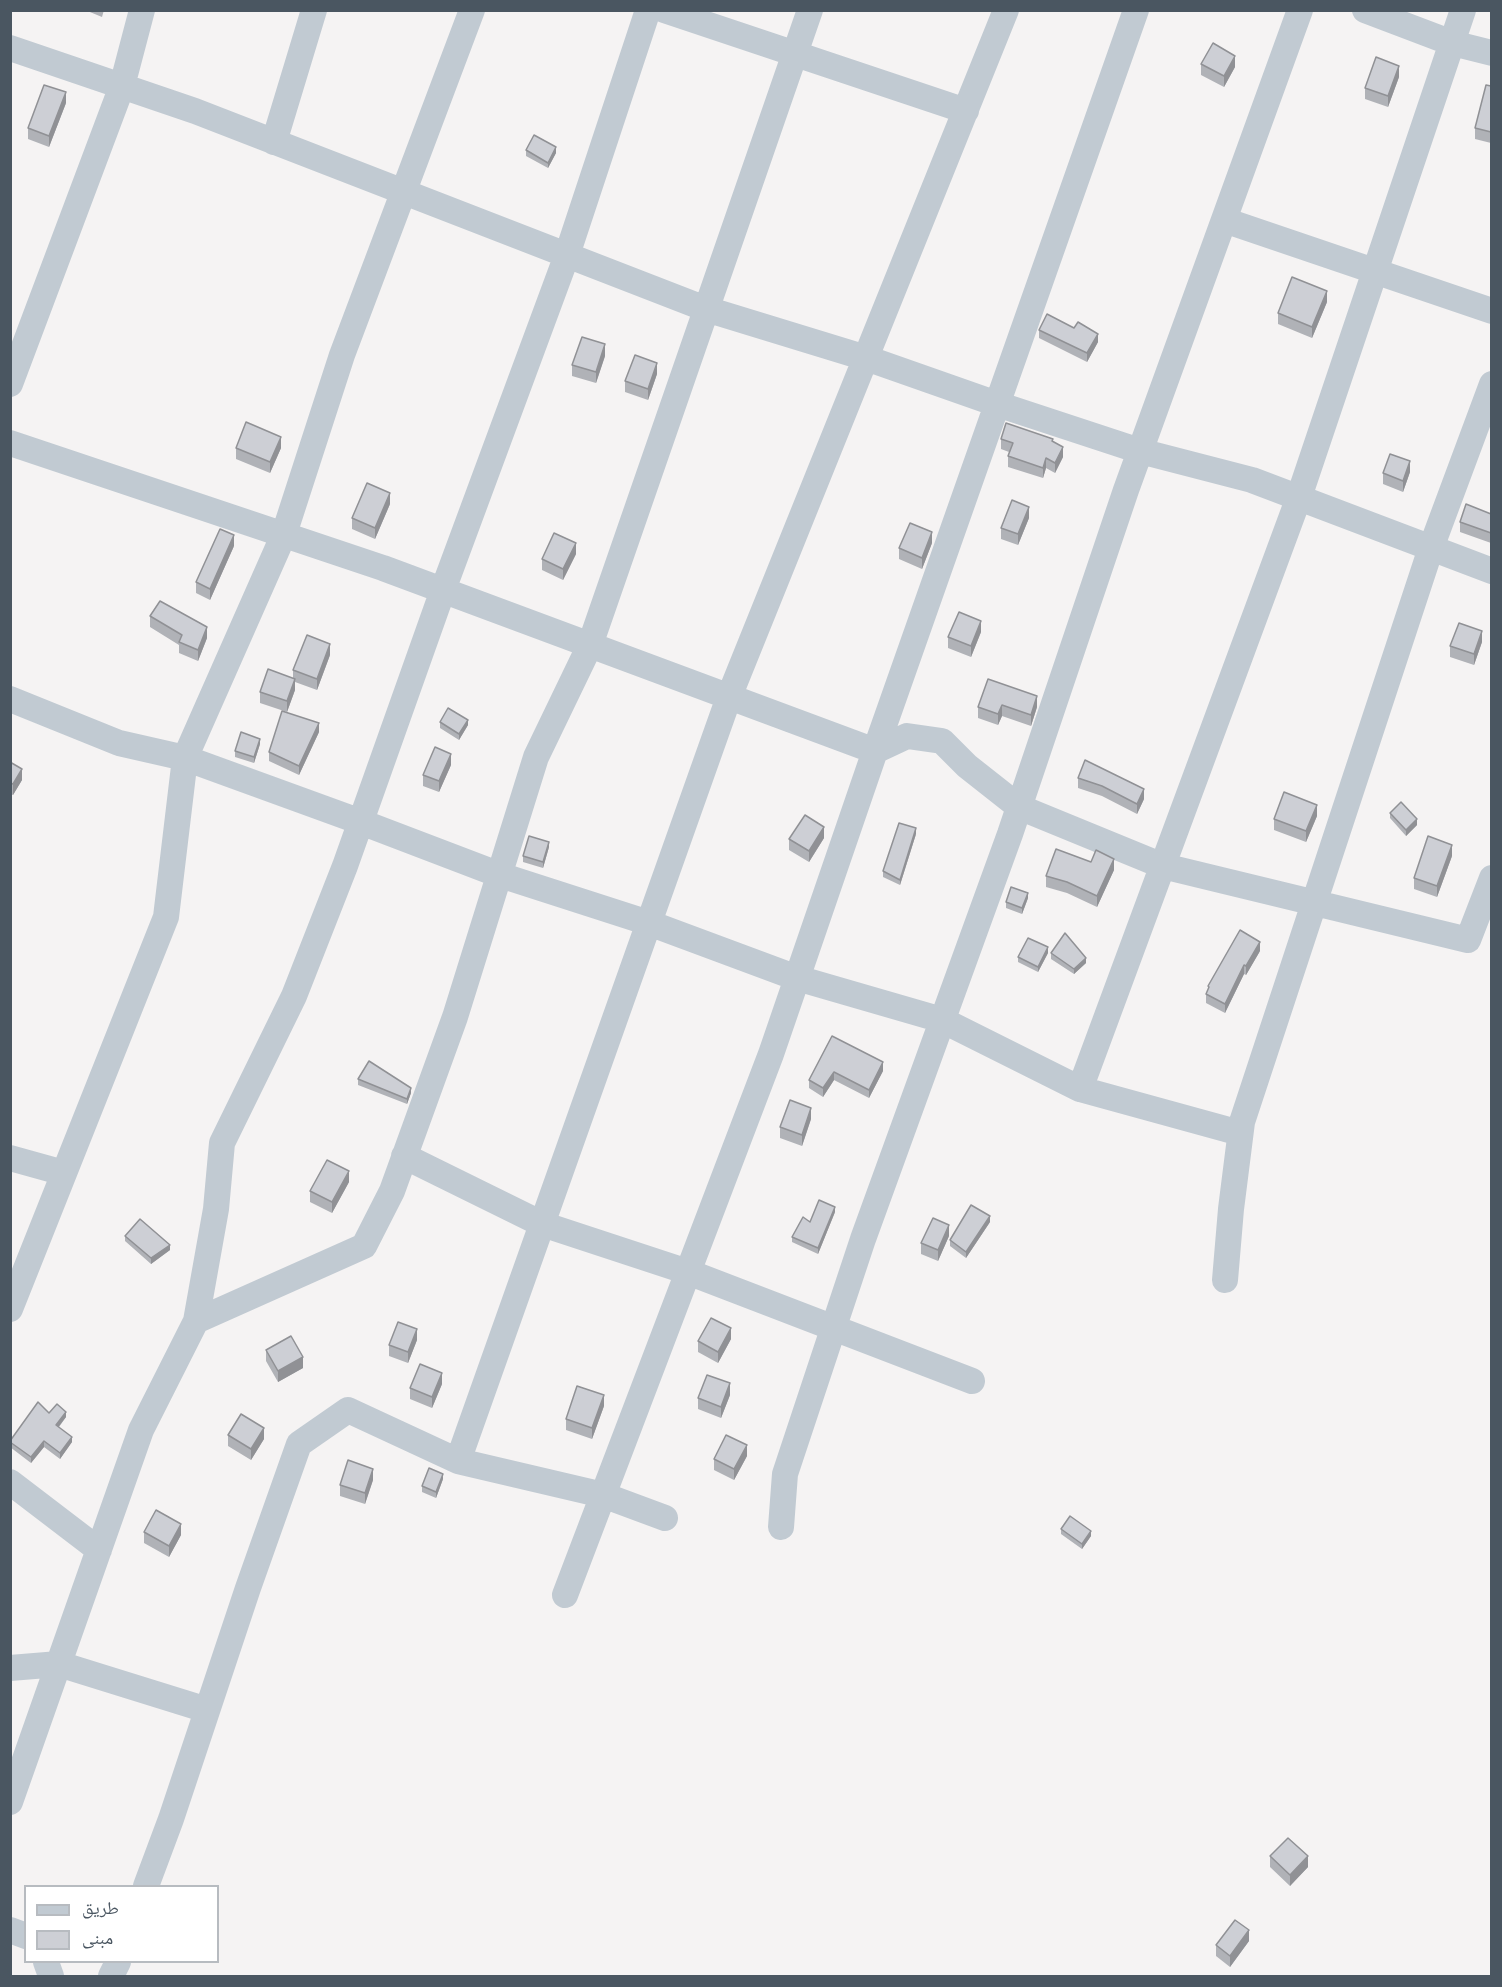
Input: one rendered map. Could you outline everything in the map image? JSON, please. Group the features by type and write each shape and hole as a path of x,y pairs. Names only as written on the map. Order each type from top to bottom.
{"street":[{"path":"10,384 122,86 142,10"},
{"path":"274,142 314,10"},
{"path":"10,1309 166,917 185,758 284,534 342,355 472,10"},
{"path":"10,1802 141,1430 196,1321 216,1209 222,1143 294,996 361,822 443,590 567,255 648,10"},
{"path":"664,10 966,111"},
{"path":"196,1321 364,1246 392,1191 456,1017 536,757 590,645 810,10"},
{"path":"458,1461 729,697 1006,10"},
{"path":"565,1594 771,1054 875,751 1136,10"},
{"path":"781,1527 785,1474 863,1239 1019,807 1140,451 1300,10"},
{"path":"1365,10 1452,43 1491,53"},
{"path":"1080,1089 1299,497 1463,10"},
{"path":"10,48 274,142 706,309 866,358 1140,451 1252,480 1491,571"},
{"path":"1224,220 1491,311"},
{"path":"1225,1280 1242,1122 1431,548 1491,384"},
{"path":"10,443 284,534 443,590 875,751 907,736 942,741 967,766 1019,807 1162,866 1468,940 1491,878"},
{"path":"10,699 119,743 185,758 500,875 649,923 797,978 942,1020 1080,1089 1240,1133"},
{"path":"404,1156 542,1224 688,1272 972,1381"},
{"path":"10,1158 64,1173"},
{"path":"147,1885 298,1444 348,1410 458,1461 603,1495 664,1518"},
{"path":"10,1482 99,1550"},
{"path":"10,1668 59,1664 207,1710"},
{"path":"111,1977 118,1963"}],"building":[{"path":"1213,43 1235,56 1224,76 1201,64"},
{"path":"1376,57 1399,66 1388,96 1365,88"},
{"path":"44,85 66,92 49,136 28,128"},
{"path":"1486,85 1491,86 1491,132 1475,128"},
{"path":"534,135 556,147 548,163 526,150"},
{"path":"1292,277 1327,291 1312,327 1278,313"},
{"path":"1047,314 1074,328 1078,322 1098,334 1087,353 1039,330"},
{"path":"582,337 605,344 596,372 572,365"},
{"path":"635,355 657,363 648,389 625,381"},
{"path":"246,422 281,437 270,462 236,448"},
{"path":"1006,423 1053,439 1052,441 1063,447 1055,463 1046,458 1043,468 1008,456 1013,443 1001,439"},
{"path":"1390,454 1410,461 1403,481 1383,473"},
{"path":"367,483 390,493 375,528 352,518"},
{"path":"1012,500 1029,507 1018,534 1001,528"},
{"path":"1466,504 1491,514 1491,533 1460,522"},
{"path":"910,523 932,532 922,558 899,548"},
{"path":"220,529 234,535 210,589 196,582"},
{"path":"554,533 576,543 563,569 542,559"},
{"path":"160,601 207,627 198,650 179,642 182,635 150,616"},
{"path":"959,612 981,621 971,646 948,637"},
{"path":"1459,623 1482,631 1474,654 1450,646"},
{"path":"307,635 330,644 317,679 293,670"},
{"path":"268,669 295,679 287,701 260,692"},
{"path":"988,679 1037,696 1031,715 1002,705 998,714 978,707"},
{"path":"448,708 468,720 459,734 440,722"},
{"path":"282,711 319,723 299,766 269,752"},
{"path":"241,732 260,739 254,757 235,751"},
{"path":"435,747 451,754 439,781 423,775"},
{"path":"1085,760 1144,789 1137,804 1102,786 1078,778"},
{"path":"10,762 22,769 13,784 10,783"},
{"path":"1284,792 1317,805 1306,831 1274,819"},
{"path":"1401,802 1417,819 1406,830 1390,813"},
{"path":"805,815 824,827 809,851 789,839"},
{"path":"899,823 916,828 900,880 883,871"},
{"path":"529,836 549,842 543,862 523,856"},
{"path":"1428,836 1452,845 1437,886 1414,878"},
{"path":"1056,849 1091,862 1096,850 1114,859 1097,896 1067,882 1046,876"},
{"path":"1011,887 1028,893 1022,908 1006,902"},
{"path":"1240,930 1260,942 1246,966 1244,965 1225,1004 1206,994 1208,986"},
{"path":"1065,933 1086,958 1074,969 1051,953"},
{"path":"1028,938 1048,947 1038,967 1018,957"},
{"path":"832,1036 883,1062 869,1090 834,1072 823,1088 809,1080"},
{"path":"369,1061 411,1088 407,1099 358,1079"},
{"path":"790,1100 811,1108 802,1135 780,1127"},
{"path":"327,1160 349,1171 332,1202 310,1191"},
{"path":"819,1200 835,1207 818,1248 792,1237 803,1217 810,1222"},
{"path":"971,1205 990,1216 966,1252 950,1240"},
{"path":"933,1218 949,1225 938,1250 921,1243"},
{"path":"140,1219 170,1245 151,1258 125,1236"},
{"path":"711,1318 731,1328 718,1352 698,1341"},
{"path":"398,1322 417,1329 408,1352 389,1345"},
{"path":"291,1336 303,1357 278,1371 266,1350"},
{"path":"420,1364 442,1373 432,1397 410,1388"},
{"path":"707,1375 730,1383 721,1407 698,1398"},
{"path":"577,1386 604,1395 592,1428 566,1419"},
{"path":"38,1402 49,1413 57,1404 66,1412 56,1425 72,1437 60,1453 44,1441 31,1457 10,1442"},
{"path":"241,1414 264,1428 251,1449 228,1435"},
{"path":"726,1435 747,1445 734,1469 714,1459"},
{"path":"348,1460 373,1469 365,1493 340,1485"},
{"path":"429,1468 443,1474 436,1492 422,1486"},
{"path":"156,1510 181,1524 169,1546 144,1532"},
{"path":"1070,1516 1091,1531 1082,1544 1061,1529"},
{"path":"1288,1838 1308,1856 1290,1875 1270,1856"},
{"path":"1235,1920 1249,1930 1230,1956 1216,1945"}]}
